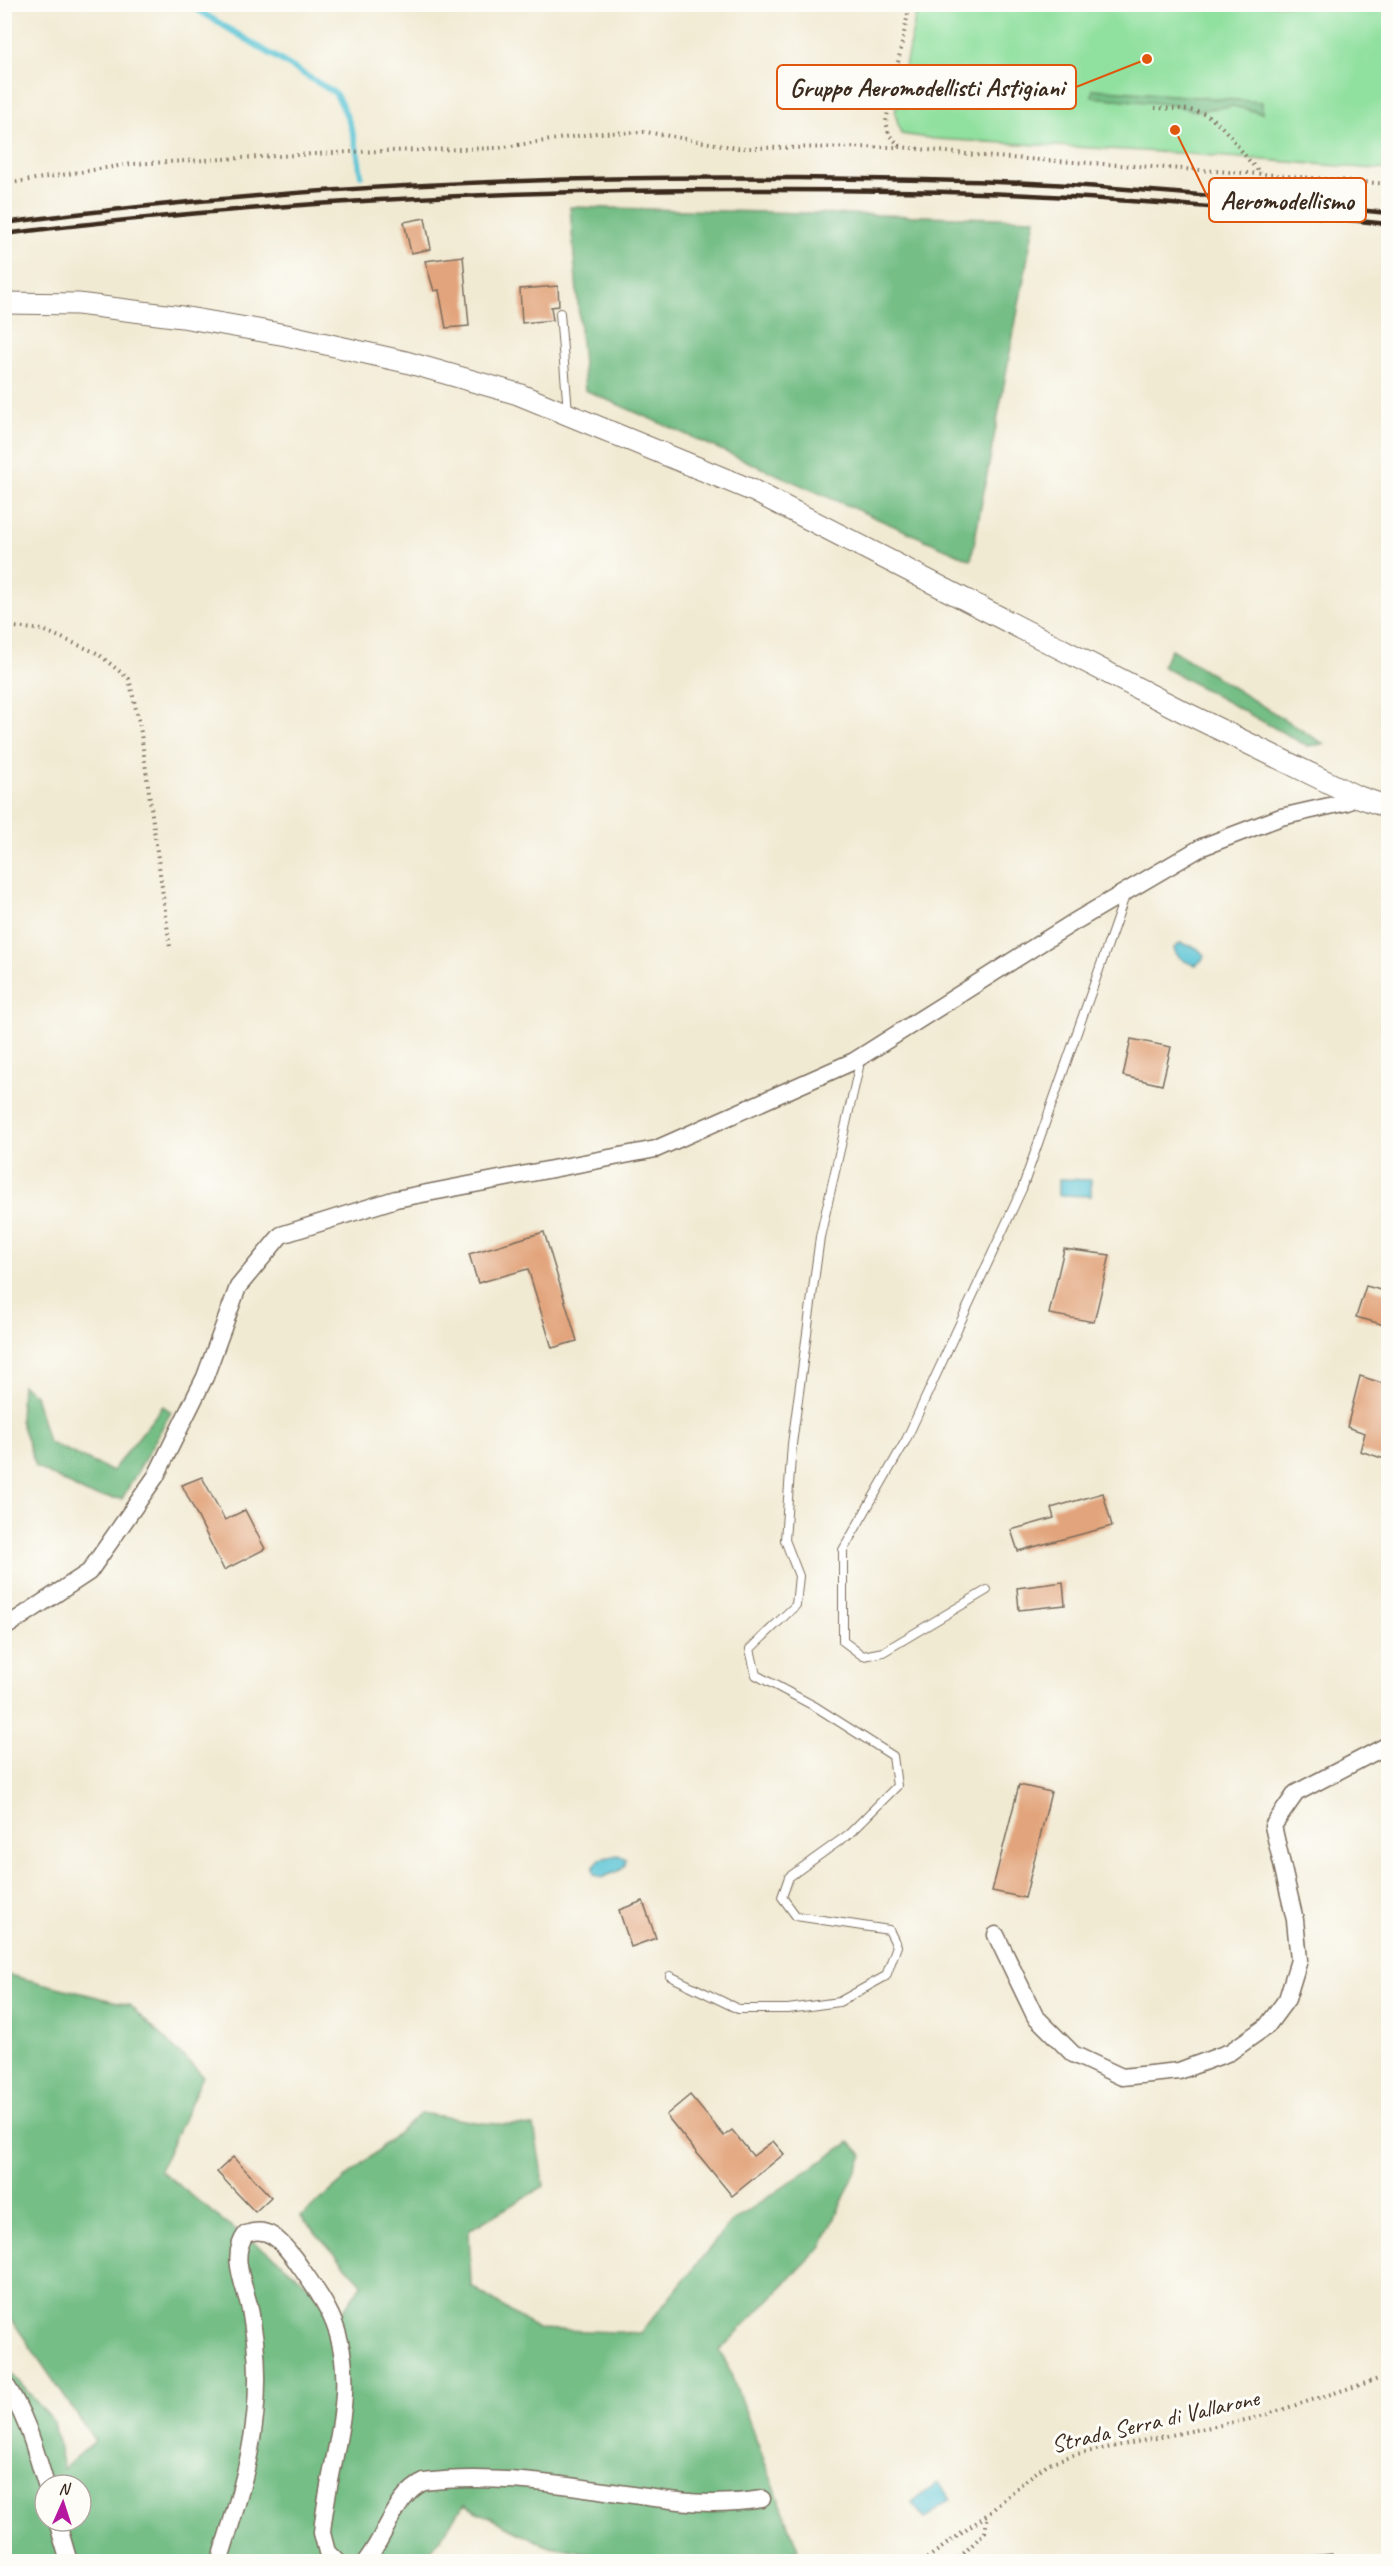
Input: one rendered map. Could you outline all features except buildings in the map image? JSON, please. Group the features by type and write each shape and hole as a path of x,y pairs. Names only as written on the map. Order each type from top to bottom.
{"street":[{"path":"4,303 78,304 182,317 286,335 406,362 518,394 754,491 1182,711 1356,796 1389,807"},
{"path":"4,1628 89,1572 156,1476 205,1377 238,1287 281,1235 396,1199 656,1149 854,1061 1074,922 1202,847 1244,829 1281,817 1347,802 1356,796"},
{"path":"996,1935 1035,2016 1073,2054 1122,2077 1179,2070 1230,2052 1266,2026 1287,1999 1299,1960 1295,1920 1273,1826 1296,1793 1389,1745"},
{"path":"219,2562 243,2488 254,2439 256,2350 250,2309 240,2271 239,2246 246,2234 261,2232 270,2233 279,2240 297,2263 328,2309 340,2343 345,2390 322,2533 327,2552 337,2562"},
{"path":"4,2382 17,2400 29,2429 42,2473"},
{"path":"365,2562 404,2497 414,2486 424,2481 542,2482 671,2502 709,2504 762,2499"},
{"path":"61,2533 69,2562"}],"lane":[{"path":"560,313 569,415"},
{"path":"987,1590 883,1652 863,1656 843,1641 843,1550 906,1440 1022,1189 1126,892"},
{"path":"670,1976 738,2009 788,2008 839,2002 886,1976 897,1946 889,1930 796,1916 782,1897 789,1877 849,1834 897,1786 893,1756 816,1707 756,1675 750,1649 796,1605 799,1576 785,1540 792,1444 820,1237 859,1067 854,1061"}],"path":[{"path":"900,147 889,135 886,121 910,4"},
{"path":"1155,108 1203,113 1230,135 1247,159 1262,174"},
{"path":"4,184 131,164 351,152 498,148 597,133 646,132 738,148 900,147 994,157 1389,184"},
{"path":"4,626 43,630 97,653 129,679 140,726 170,947"},
{"name":"Strada Serra di Vallarone","path":"922,2562 988,2514 1027,2479 1049,2463 1077,2454 1255,2418 1389,2376"},
{"path":"955,2562 984,2532 988,2514"}],"green space":[{"path":"918,5 1388,5 1388,170 1177,153 935,139 901,134 895,113"},
{"path":"1093,89 1262,102 1262,113 1233,106 1196,111 1168,104 1092,97"},
{"path":"570,207 1035,219 971,560 585,390"},
{"path":"1171,649 1324,744 1307,746 1162,666"},
{"path":"22,1385 35,1395 48,1442 112,1471 163,1406 171,1412 122,1499 89,1495 36,1467 20,1420"},
{"path":"5,1974 129,2005 203,2076 160,2170 222,2220 281,2262 342,2313 362,2283 301,2217 421,2113 482,2123 534,2126 544,2186 469,2230 471,2286 537,2329 641,2333 730,2223 850,2142 863,2156 822,2246 719,2351 727,2364 798,2549 760,2561 633,2561 545,2545 464,2505 423,2561 5,2561 4,2365 54,2422 63,2469 95,2441 5,2310"}],"water":[{"path":"1180,943 1197,948 1204,955 1203,959 1196,965 1182,960 1174,948"},
{"path":"1059,1179 1091,1180 1091,1196 1059,1195"},
{"path":"618,1855 626,1859 624,1867 603,1878 594,1874 593,1868 600,1859"},
{"path":"938,2483 951,2499 925,2519 912,2503"}],"waterway":[{"path":"188,4 335,93 353,132 361,175"}],"railway":[{"path":"4,223 202,201 400,186 698,178 933,180 1069,185 1388,213"},
{"path":"4,234 195,213 290,206 482,195 673,190 956,192 1032,195 1189,205 1388,224"}],"place":[{"name":"Gruppo Aeromodellisti Astigiani","path":"1147,59"},
{"name":"Aeromodellismo","path":"1175,130"}]}
